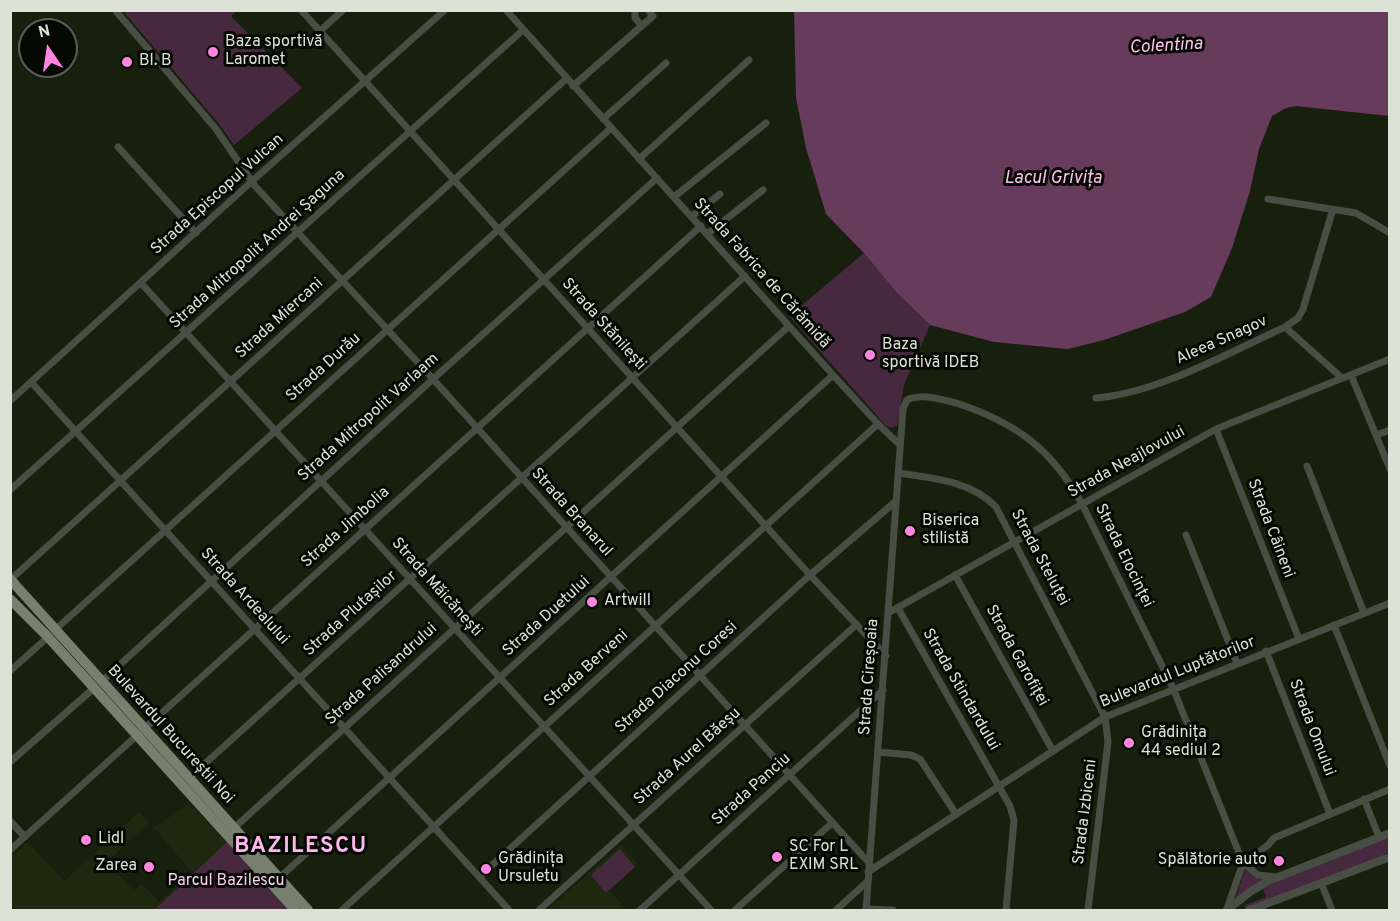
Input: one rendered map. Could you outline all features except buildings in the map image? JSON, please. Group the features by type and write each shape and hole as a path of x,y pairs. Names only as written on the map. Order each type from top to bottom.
{"main road":[{"name":"Bulevardul Bucureștii Noi","path":"11,580 52,633 295,910"},
{"name":"Bulevardul Bucureștii Noi","path":"10,599 52,633"},
{"name":"Bulevardul Bucureștii Noi","path":"141,732 189,778 308,910"}],"street":[{"name":"Strada Branarul","path":"115,10 216,129 251,182 344,280 869,862"},
{"name":"Strada Stănilești","path":"301,10 810,576 886,656"},
{"path":"320,31 343,10"},
{"name":"Strada Episcopul Vulcan","path":"10,401 445,10"},
{"name":"Strada Fabrica de Cărămidă","path":"506,10 566,79 641,157 657,178 833,375 900,445"},
{"path":"635,10 635,18 642,26"},
{"path":"573,86 653,16 648,10"},
{"name":"Strada Mitropolit Andrei Șaguna","path":"10,490 523,30"},
{"path":"641,157 749,60"},
{"path":"603,119 666,63"},
{"name":"Strada Miercani","path":"11,580 566,79"},
{"path":"674,197 766,123"},
{"name":"Strada Durău","path":"10,671 611,128"},
{"path":"118,147 196,233"},
{"name":"Strada Mitropolit Varlaam","path":"10,762 657,178"},
{"path":"707,234 763,190"},
{"path":"692,216 720,194"},
{"path":"1268,199 1361,214 1389,233"},
{"path":"1285,327 1298,318 1304,309 1333,209"},
{"name":"Strada Jimbolia","path":"10,850 700,226"},
{"name":"Strada Plutașilor","path":"189,778 745,276"},
{"name":"Strada Măicănești","path":"141,283 711,910"},
{"name":"Strada Palisandrului","path":"234,828 789,326"},
{"name":"Aleea Snagov","path":"1096,398 1125,394 1163,382 1285,327 1342,378"},
{"name":"Strada Neajlovului","path":"888,613 1216,429 1389,359"},
{"name":"Strada Duetului","path":"279,878 833,375"},
{"path":"1351,375 1389,469"},
{"name":"Strada Ardealului","path":"32,382 509,910"},
{"name":"Strada Elocinței","path":"900,445 903,409 907,400 915,397 928,397 958,404 990,416 1030,438 1055,463 1082,504 1173,688 1243,863"},
{"name":"Strada Berveni","path":"342,910 878,424"},
{"name":"Strada Câineni","path":"1216,429 1299,639"},
{"path":"1376,435 1389,430"},
{"name":"Strada Cireșoaia","path":"866,910 900,445"},
{"path":"1307,466 1364,613"},
{"name":"Strada Steluței","path":"898,473 952,483 984,496 996,507 1105,717"},
{"name":"Strada Diaconu Coresi","path":"479,877 810,576 896,501"},
{"path":"1186,535 1237,663"},
{"name":"Strada Garofiței","path":"955,575 1053,751"},
{"name":"Bulevardul Luptătorilor","path":"868,872 1105,717 1389,603"},
{"name":"Strada Stindardului","path":"898,608 1010,806 1014,820 1006,910"},
{"name":"Strada Aurel Băeșu","path":"539,910 856,625"},
{"path":"1335,625 1389,766"},
{"name":"Strada Omului","path":"1266,651 1330,814"},
{"name":"Strada Panciu","path":"640,910 883,690"},
{"name":"Strada Izbiceni","path":"1088,910 1108,742 1105,717"},
{"path":"878,752 911,755 920,759 956,814"},
{"path":"1227,910 1243,863 1274,838 1389,789"},
{"path":"1364,799 1379,837"},
{"path":"10,821 25,837"},
{"path":"735,910 832,823"},
{"path":"1227,910 1250,892 1278,877 1389,833"},
{"path":"1250,910 1389,860"},
{"path":"1243,863 1258,875 1278,877"},
{"path":"836,910 868,881"},
{"path":"1322,885 1332,910"},
{"path":"866,910 893,910"}],"shaded area":[{"path":"186,805 192,806 227,842 154,910 11,910 10,857 28,842 64,881 139,812 149,823 107,862 134,890 141,884 159,902 192,872 154,828"},
{"path":"621,845 638,864 609,890 627,910 547,910"}],"green space":[{"name":"Baza sportivă Laromet","path":"123,11 237,11 231,16 302,88 234,145 220,125"},
{"name":"Baza sportivă IDEB","path":"864,253 897,293 930,325 904,385 897,426 892,428 886,426 789,316"},
{"path":"1389,837 1389,852 1376,860 1248,910 1245,909 1245,905 1266,897 1263,889 1273,882"},
{"name":"Parcul Bazilescu","path":"227,842 288,910 154,910"},
{"path":"620,849 635,867 606,893 591,875"},
{"path":"1245,870 1260,879 1267,880 1235,900"}],"water":[{"name":"Lacul Grivița","path":"794,10 1389,11 1389,116 1296,106 1286,108 1272,116 1259,149 1250,191 1232,248 1211,297 1185,312 1104,340 1068,349 994,342 930,325 897,293 864,253 826,214 806,148 796,98"}],"place":[{"name":"Baza sportivă Laromet","path":"213,52"},
{"name":"Bl. B","path":"127,62"},
{"name":"Baza sportivă IDEB","path":"870,355"},
{"name":"Biserica stilistă","path":"910,531"},
{"name":"Artwill","path":"592,602"},
{"name":"Grădinița 44 sediul 2","path":"1129,743"},
{"name":"Lidl","path":"86,840"},
{"name":"SC For L EXIM SRL","path":"777,857"},
{"name":"Spălătorie auto","path":"1279,861"},
{"name":"Zarea","path":"149,867"},
{"name":"Grădinița Ursuletu","path":"486,869"}],"district":[{"name":"BAZILESCU","path":"301,848"}],"water label":[{"name":"Colentina","path":"1166,47"}]}
